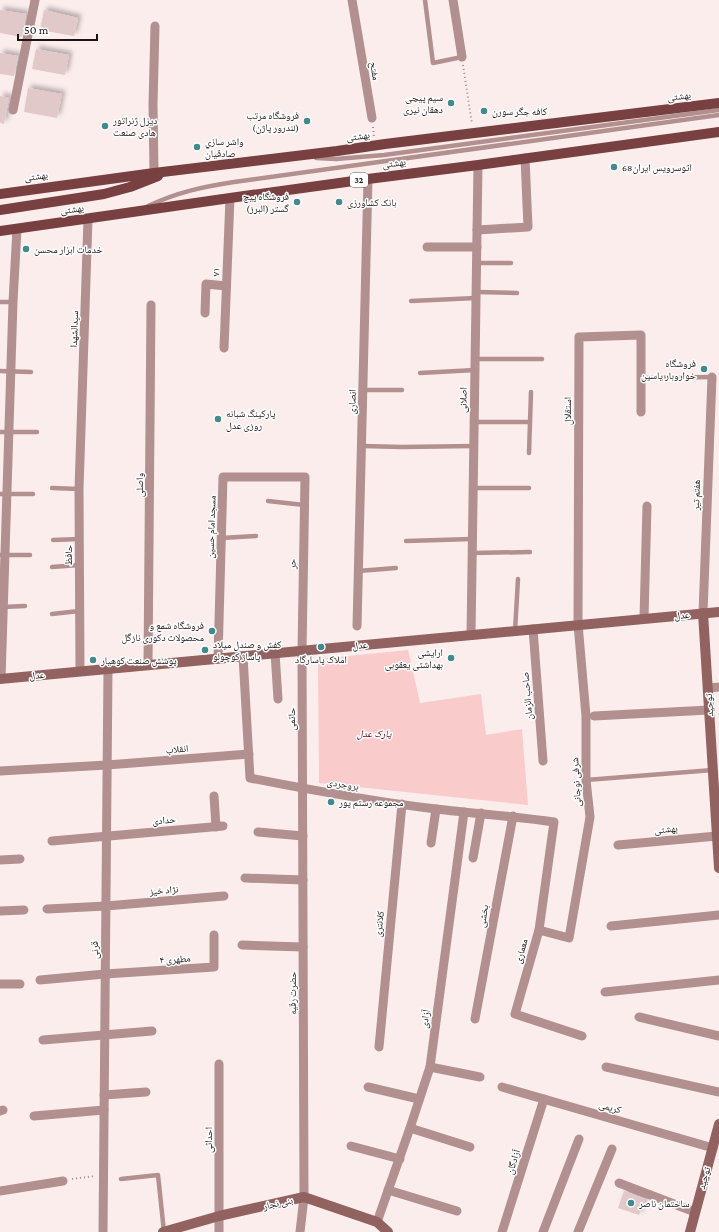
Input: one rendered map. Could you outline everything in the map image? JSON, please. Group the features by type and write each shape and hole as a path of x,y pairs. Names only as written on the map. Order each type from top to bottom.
{"main road":[{"name":"بهشتی","path":"0,194 154,173 719,103"},
{"name":"بهشتى","path":"0,231 230,198 719,132"},
{"path":"0,210 104,194 130,187 171,171"}],"street":[{"path":"13,110 35,0"},
{"name":"مفتح","path":"352,0 372,118"},
{"path":"453,0 462,57"},
{"path":"154,173 152,104 155,26"},
{"path":"477,230 528,227 525,158"},
{"name":"اصلانی","path":"471,635 478,165"},
{"name":"انصاری","path":"357,626 368,179"},
{"name":"۷۱","path":"224,348 230,198"},
{"name":"سیدالشهدا","path":"81,440 88,219"},
{"path":"1,679 5,432 11,372 17,229"},
{"path":"427,247 477,246"},
{"path":"205,313 206,284 226,286"},
{"name":"واصلی","path":"148,665 151,305"},
{"name":"استقلال","path":"578,624 579,337 641,335 641,412"},
{"name":"هفتم تیر","path":"703,613 712,377"},
{"name":"حافظ","path":"80,671 79,489 81,440"},
{"name":"مسجد امام حسین","path":"218,658 223,477 305,477"},
{"name":"حر","path":"302,651 305,477"},
{"path":"644,618 647,506"},
{"name":"عدل","path":"1,679 719,612"},
{"name":"توحید","path":"703,613 709,710 715,754 713,770 718,820 717,836 719,868"},
{"name":"شرفی نوجانی","path":"539,930 569,938 590,817 586,780 586,716 578,624"},
{"name":"صاحب الزمان","path":"533,629 543,761"},
{"name":"حاتمی","path":"302,651 303,788"},
{"path":"275,653 278,699"},
{"name":"بروجردی","path":"243,656 250,778 436,809 513,816 554,822"},
{"name":"قرنی","path":"103,1232 108,669"},
{"path":"708,688 719,687"},
{"path":"594,716 709,710"},
{"name":"انقلاب","path":"0,771 107,766 248,754"},
{"name":"حضرت رقیه","path":"300,1232 304,1197 303,788"},
{"name":"حدادی","path":"52,841 219,827 214,796"},
{"name":"کلانتری","path":"379,1046 402,804"},
{"path":"431,842 436,809"},
{"name":"آزادی","path":"377,1222 400,1159 430,1067 464,812"},
{"path":"473,858 481,813"},
{"name":"بخشی","path":"475,1019 513,816"},
{"name":"معماری","path":"554,822 539,930 515,1014 582,1036"},
{"path":"258,832 303,836"},
{"name":"بهشتی","path":"618,845 717,836"},
{"path":"0,860 20,859"},
{"path":"245,878 303,880"},
{"name":"نژاد خیز","path":"47,909 106,906 224,896"},
{"path":"0,911 24,910"},
{"path":"611,926 719,915"},
{"name":"مطهری ۴","path":"105,974 214,967 214,935"},
{"path":"242,946 303,947"},
{"path":"40,980 105,974"},
{"path":"605,992 719,980"},
{"path":"0,984 20,984"},
{"path":"639,1017 719,1036"},
{"path":"43,1040 152,1031"},
{"name":"احداثی","path":"219,1064 219,1232"},
{"path":"430,1067 480,1077"},
{"path":"606,1067 719,1092"},
{"path":"368,1087 420,1099"},
{"name":"کریمی","path":"502,1087 713,1148"},
{"path":"104,1095 146,1092"},
{"name":"آزادگان","path":"502,1232 544,1099"},
{"path":"34,1116 104,1110"},
{"name":"توحید","path":"690,1232 719,1124"},
{"path":"410,1128 470,1147"},
{"path":"543,1232 579,1138"},
{"path":"351,1146 400,1159"},
{"path":"578,1232 612,1149"},
{"path":"0,1191 62,1181"},
{"path":"619,1183 695,1212"},
{"path":"388,1190 457,1211"},
{"name":"بنی نجار","path":"164,1232 219,1216 304,1197 377,1222 388,1232"}],"lane":[{"path":"424,0 433,63 462,57"},
{"path":"296,156 336,159 384,155 719,110"},
{"path":"138,211 169,196 219,184 719,115"},
{"path":"476,263 511,263"},
{"path":"411,301 517,293"},
{"path":"0,302 13,302"},
{"path":"475,359 542,359"},
{"path":"0,370 11,372 31,372"},
{"path":"420,372 475,370"},
{"path":"641,378 712,377"},
{"path":"363,390 402,390"},
{"path":"529,453 531,392"},
{"path":"474,422 530,422"},
{"path":"5,432 37,432"},
{"path":"362,446 474,446"},
{"path":"52,488 79,489"},
{"path":"473,488 530,488"},
{"path":"4,494 34,494"},
{"path":"268,501 304,505"},
{"path":"221,538 256,536"},
{"path":"53,540 79,539"},
{"path":"406,541 472,539"},
{"path":"472,553 530,552"},
{"path":"3,555 30,555"},
{"path":"52,567 79,565"},
{"path":"358,571 396,568"},
{"path":"515,631 518,579"},
{"path":"2,607 25,606"},
{"path":"52,614 79,611"},
{"path":"586,780 713,770"},
{"path":"121,1179 158,1175 164,1232"}],"path":[{"path":"462,57 474,133"},
{"path":"372,118 376,146"},
{"path":"62,1181 104,1174"}],"green space":[{"name":"پارک عدل","path":"408,650 420,703 481,694 486,735 522,729 528,805 319,783 318,659"}],"building":[{"path":"0,10 26,14 22,37 0,33"},
{"path":"44,10 78,18 74,36 40,30"},
{"path":"36,49 69,55 65,75 32,69"},
{"path":"0,53 18,56 14,76 0,74"},
{"path":"28,88 62,94 57,118 24,112"},
{"path":"0,96 9,98 4,124 0,123"},
{"name":"ساختمان ناصر","path":"624,1191 645,1199 639,1215 618,1208"}],"place":[{"name":"سیم پیچی دهقان نیری","path":"451,103"},
{"name":"کافه جگر سورن","path":"484,111"},
{"name":"فروشگاه مرتب (لندرور پاژن)","path":"307,121"},
{"name":"دیزل ژنراتور هادی صنعت","path":"105,126"},
{"name":"واشر سازي صادقیان","path":"197,147"},
{"name":"اتوسرویس ایران68","path":"614,167"},
{"name":"فروشگاه پیچ گستر (البرز)","path":"297,202"},
{"name":"بانک کشاورزی","path":"339,202"},
{"name":"خدمات ابزار محسن","path":"26,249"},
{"name":"فروشگاه خواروبار یاسین","path":"704,369"},
{"name":"پارکینگ شبانه روزی عدل","path":"218,419"},
{"name":"فروشگاه شمع و محصولات دکوری نازگل","path":"212,631"},
{"name":"املاک پاسارگاد","path":"321,647"},
{"name":"کفش و صندل میلاد پاساژ کوچولو","path":"205,650"},
{"name":"ارایشی بهداشتی یعقوبی","path":"451,658"},
{"name":"پوشش صنعت کوهیار","path":"93,660"},
{"name":"مجموعه رستم پور","path":"331,802"},
{"name":"ساختمان ناصر","path":"631,1203"}]}
